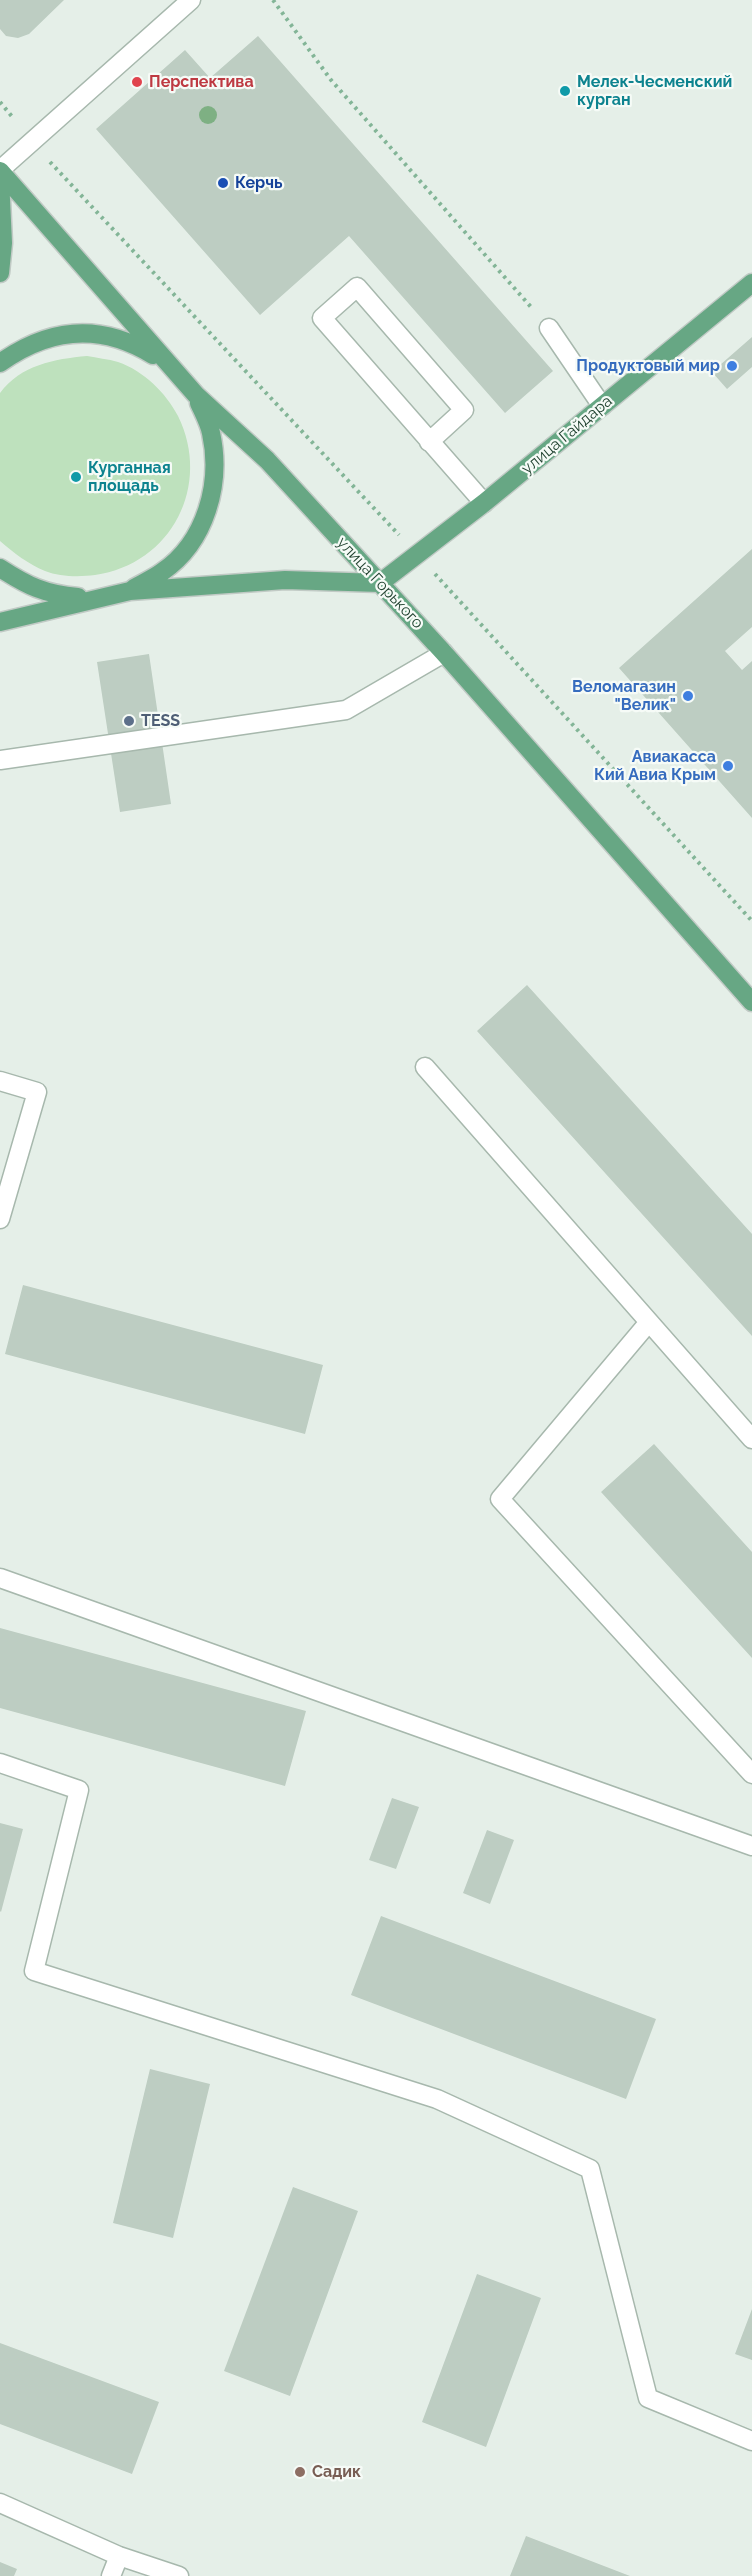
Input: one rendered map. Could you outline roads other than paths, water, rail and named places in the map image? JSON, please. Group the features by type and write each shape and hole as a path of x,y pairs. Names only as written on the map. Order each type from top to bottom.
{"main road":[{"name":"улица Горького","path":"0,170 196,395 267,460 444,653 752,1001"},
{"path":"0,178 3,243 0,273"},
{"name":"улица Гайдара","path":"380,584 484,503 752,283"},
{"path":"0,363 17,350 39,340 62,334 86,333 109,335 132,342 170,365"},
{"path":"130,591 164,572 191,543 209,508 216,470 211,431 196,395"},
{"path":"0,568 30,588 53,595 92,598"},
{"path":"0,622 92,598 130,591 285,580 380,584"}],"street":[{"path":"0,170 191,0"},
{"path":"429,441 464,411 357,287 322,318 429,441 484,503"},
{"path":"549,328 602,406"},
{"path":"0,760 346,710 444,653"},
{"path":"425,1067 752,1439"},
{"path":"0,1082 37,1092 0,1219"},
{"path":"649,1322 500,1499 752,1774"},
{"path":"0,1578 752,1846"},
{"path":"0,1763 79,1790 34,1971 438,2099 590,2169 648,2398 752,2441"},
{"path":"0,2503 119,2556 178,2576"},
{"path":"111,2576 119,2556"}],"place":[{"name":"Перспектива","path":"137,82"},
{"name":"Мелек-Чесменский курган","path":"565,91"},
{"name":"Керчь","path":"223,183"},
{"name":"Продуктовый мир","path":"732,366"},
{"name":"Курганная площадь","path":"76,477"},
{"name":"Веломагазин \"Велик\"","path":"688,696"},
{"name":"TESS","path":"129,721"},
{"name":"Авиакасса Кий Авиа Крым","path":"728,766"},
{"name":"Садик","path":"300,2472"}]}
